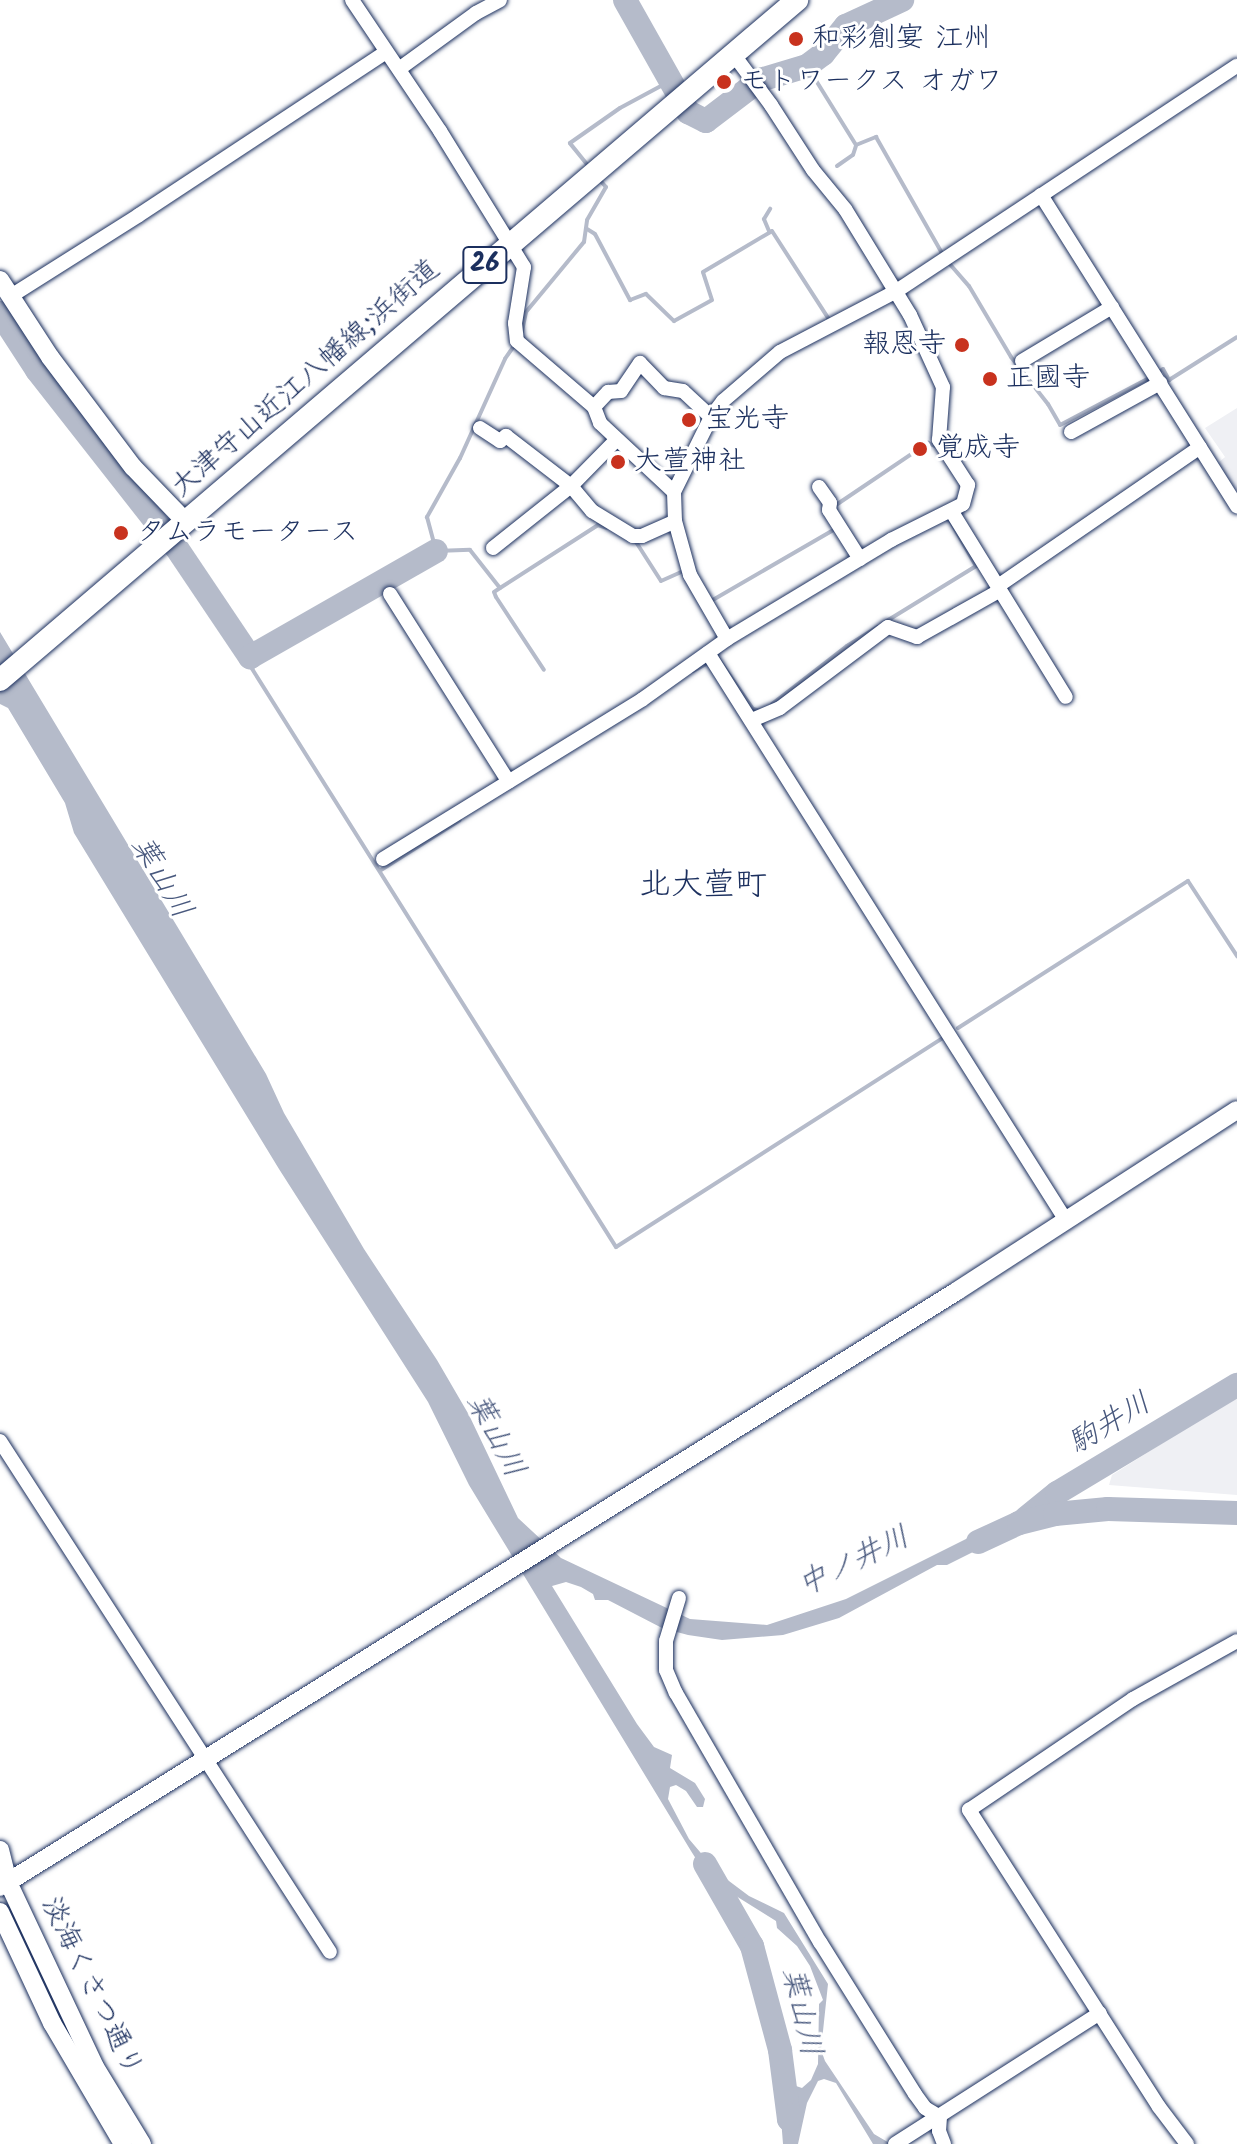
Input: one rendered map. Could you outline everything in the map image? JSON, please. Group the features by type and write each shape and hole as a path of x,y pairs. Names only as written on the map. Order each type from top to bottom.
{"main road":[{"name":"大津守山近江八幡線;浜街道","path":"0,680 797,0"}],"street":[{"path":"352,0 524,267 515,323 517,341 594,407 600,423 674,492"},
{"path":"399,69 476,13 500,0"},
{"path":"174,532 133,467 50,357 5,288 164,199 386,52"},
{"path":"383,859 711,658 727,639 860,559 963,504 969,490 939,440 943,387 895,292 845,209 813,170 734,55"},
{"path":"727,639 690,575 675,521 674,492 711,417 780,352 895,292 1237,66"},
{"path":"1041,195 1237,506"},
{"path":"1022,361 1112,307"},
{"path":"594,407 608,392 621,391 640,363 664,388 683,391 711,417"},
{"path":"1071,432 1160,383"},
{"path":"480,428 500,441 506,436 571,486 592,511 633,536 642,536 675,521"},
{"path":"493,548 571,486 616,440"},
{"path":"752,720 780,708 888,627 917,637 998,588 1200,447"},
{"path":"819,487 830,503 829,510 860,559"},
{"path":"952,512 1066,697"},
{"path":"390,594 509,782"},
{"path":"711,658 1065,1219"},
{"path":"4,1884 957,1291 1237,1110"},
{"path":"0,1441 330,1952"},
{"path":"679,1598 666,1641 666,1670 676,1693 820,1942 915,2094 925,2108 940,2117"},
{"path":"1187,2144 1159,2107 969,1810 1133,1699 1237,1641"},
{"name":"淡海くさつ通り","path":"0,1850 4,1884 95,2067 142,2144"},
{"name":"淡海くさつ通り","path":"0,1912 46,2011 123,2144"},
{"path":"895,2144 1100,2013"},
{"path":"940,2117 939,2131 944,2144"}],"shaded area":[{"path":"1237,408 1237,492 1218,463 1225,457 1205,428"},
{"path":"1237,1396 1237,1495 1109,1485 1112,1475"}],"water":[{"path":"0,632 266,1074 284,1113 364,1249 437,1360 469,1415 518,1518 561,1558 690,1619 767,1625 846,1599 1026,1509 993,1542 947,1565 937,1565 839,1618 783,1635 722,1640 688,1635 662,1628 608,1600 595,1600 593,1594 581,1587 566,1582 552,1586 637,1724 654,1747 672,1755 670,1768 695,1783 705,1799 703,1807 697,1807 686,1791 676,1785 670,1787 668,1799 689,1839 717,1872 749,1896 784,1913 828,1984 821,2050 825,2061 874,2134 891,2144 873,2144 836,2083 824,2079 818,2081 807,2103 798,2144 783,2144 779,2093 796,2086 802,2088 811,2080 818,2064 819,2004 823,2000 810,1966 797,1946 777,1928 776,1921 728,1891 714,1887 691,1851 469,1485 428,1402 279,1169 74,833 65,803 8,708 0,704"}],"waterway":[{"path":"625,0 688,112 706,121 760,80 807,66 823,54 846,26 902,0"},
{"path":"807,66 856,145 876,137 943,255"},
{"path":"590,168 570,143 620,108 670,81"},
{"path":"837,166 853,155 856,146"},
{"path":"522,331 526,312 584,242 587,220 606,187 598,178"},
{"path":"769,231 764,219 770,209"},
{"path":"587,229 595,234 630,300 646,294 674,321 712,300 703,272 772,231 830,321"},
{"path":"948,262 969,286 1011,357 1048,404 1060,425 1151,377"},
{"path":"0,313 37,370 176,547 250,657 436,551"},
{"path":"1159,372 1163,369 1169,380 1237,337"},
{"path":"516,343 505,359 460,458 427,517 436,551 470,550 500,588 494,592 496,597 544,670"},
{"path":"833,507 928,443 935,446"},
{"path":"885,622 976,566 947,515"},
{"path":"500,588 598,525 607,528"},
{"path":"711,601 837,528"},
{"path":"636,542 661,581 686,570"},
{"path":"772,704 847,646 877,627"},
{"path":"250,657 249,664 616,1247 944,1037"},
{"path":"717,657 753,709 761,711"},
{"path":"693,671 710,662"},
{"path":"381,870 460,820"},
{"path":"958,1028 1188,881 1237,956"},
{"name":"駒井川","path":"1026,1518 1057,1493 1237,1385"},
{"name":"中ノ井川","path":"978,1542 1019,1523 1055,1514 1108,1509 1237,1513"},
{"name":"葉山川","path":"705,1864 752,1946 780,2050 789,2119 791,2116"}],"place":[{"name":"和彩創宴 江州","path":"796,39"},
{"name":"モトワークス オガワ","path":"724,82"},
{"name":"報恩寺","path":"962,345"},
{"name":"正國寺","path":"990,379"},
{"name":"宝光寺","path":"689,420"},
{"name":"覚成寺","path":"920,449"},
{"name":"大萱神社","path":"618,462"},
{"name":"タムラモータース","path":"121,533"}],"district":[{"name":"北大萱町","path":"703,886"}]}
